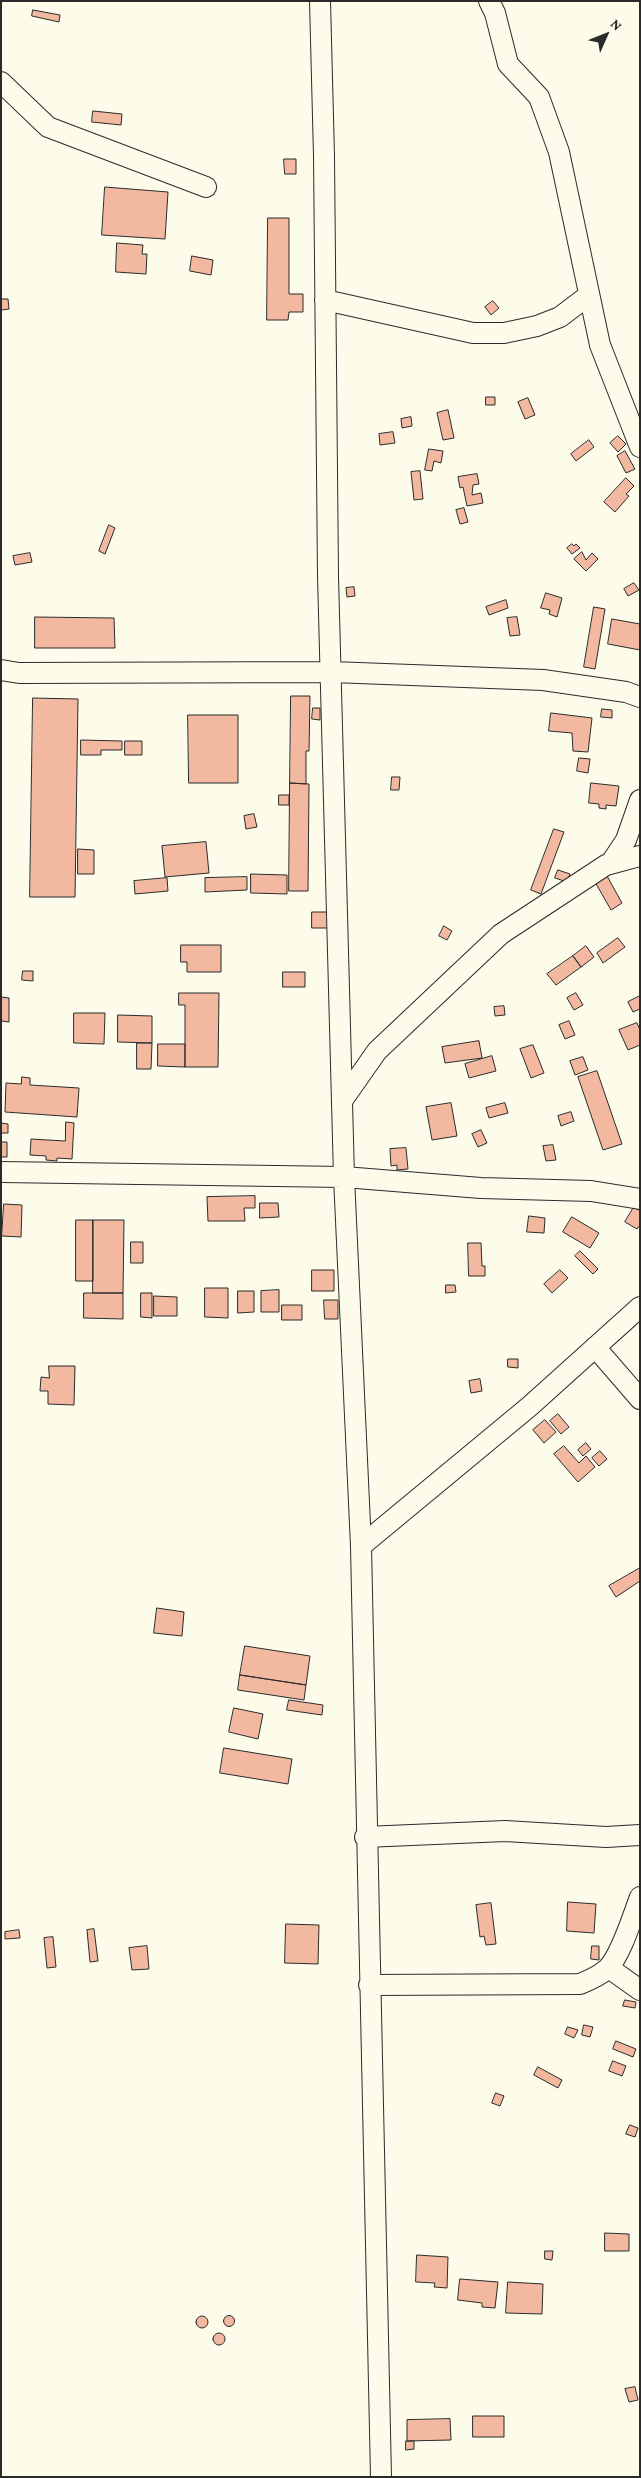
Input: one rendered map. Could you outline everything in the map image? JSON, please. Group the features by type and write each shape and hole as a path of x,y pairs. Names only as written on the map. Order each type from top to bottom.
{"street":[{"path":"320,1 328,576 344,1177 361,1546 381,2477"},
{"path":"489,1 495,13 508,64 538,97 559,152 600,344 640,447"},
{"path":"1,82 48,127 206,187"},
{"path":"325,300 473,333 504,333 537,326 560,317 589,295"},
{"path":"1,670 19,673 332,672 543,680 626,692 640,697"},
{"path":"610,864 626,840 640,800"},
{"path":"342,1102 377,1051 501,934 610,864 640,856"},
{"path":"1,1172 344,1177 482,1188 591,1191 640,1198"},
{"path":"361,1546 530,1406 640,1307"},
{"path":"596,1347 640,1399"},
{"path":"366,1837 505,1831 606,1837 640,1835"},
{"path":"369,1985 580,1984 594,1979 609,1968 640,1897"},
{"path":"609,1968 640,1990"}],"building":[{"path":"33,10 60,15 59,22 32,16"},
{"path":"93,111 122,114 121,125 92,122"},
{"path":"284,159 296,159 296,174 285,174"},
{"path":"105,187 168,192 165,239 102,235"},
{"path":"268,218 289,218 289,294 303,294 303,312 289,312 288,320 267,320"},
{"path":"117,243 143,245 142,254 147,254 146,274 116,272"},
{"path":"192,256 213,260 211,275 190,271"},
{"path":"1,299 8,299 9,309 1,310"},
{"path":"493,301 499,308 491,315 485,307"},
{"path":"486,397 495,397 495,405 486,405"},
{"path":"528,398 535,415 525,419 518,402"},
{"path":"448,410 454,438 443,440 437,413"},
{"path":"411,417 412,426 402,428 401,419"},
{"path":"393,432 395,443 380,445 379,434"},
{"path":"618,436 626,444 618,452 610,443"},
{"path":"589,440 594,447 576,461 571,454"},
{"path":"429,449 443,451 441,463 434,461 432,471 425,470"},
{"path":"625,451 635,469 626,473 617,456"},
{"path":"420,471 423,499 414,500 411,472"},
{"path":"477,474 479,484 473,485 472,495 481,493 483,503 467,506 463,487 460,488 458,477"},
{"path":"626,478 634,486 626,494 629,496 615,512 604,502"},
{"path":"464,508 468,522 460,524 456,510"},
{"path":"109,525 115,528 105,554 99,551"},
{"path":"572,544 574,546 576,544 580,548 572,554 567,548"},
{"path":"582,552 586,560 592,553 598,559 586,571 574,559"},
{"path":"30,553 32,562 15,565 13,556"},
{"path":"634,583 639,590 628,596 624,589"},
{"path":"354,587 355,596 347,597 346,588"},
{"path":"546,593 562,598 557,617 549,614 550,610 541,608"},
{"path":"506,600 508,608 489,615 486,607"},
{"path":"594,607 605,609 595,669 584,667"},
{"path":"35,617 114,618 115,648 35,648"},
{"path":"517,617 520,635 510,636 507,618"},
{"path":"612,619 640,624 640,650 608,644"},
{"path":"291,696 310,696 306,784 290,783"},
{"path":"33,698 78,699 75,897 30,897"},
{"path":"313,708 320,708 320,720 312,719"},
{"path":"602,709 612,710 612,718 601,717"},
{"path":"551,713 592,718 588,752 573,751 572,733 549,731"},
{"path":"188,715 238,715 238,783 189,783"},
{"path":"81,740 122,741 122,750 101,750 101,755 81,755"},
{"path":"125,741 142,741 142,755 125,755"},
{"path":"579,758 590,759 588,773 577,771"},
{"path":"392,777 400,777 399,790 391,790"},
{"path":"290,783 309,784 308,891 289,891"},
{"path":"591,783 619,786 616,806 606,805 606,809 599,808 599,804 589,803"},
{"path":"279,795 289,795 289,805 279,805"},
{"path":"254,814 257,827 246,829 244,816"},
{"path":"554,829 564,832 541,894 531,890"},
{"path":"206,842 209,873 165,877 162,846"},
{"path":"78,849 94,850 94,874 78,874"},
{"path":"558,870 570,874 567,882 555,878"},
{"path":"251,874 287,875 287,894 251,893"},
{"path":"607,876 622,903 611,910 595,882"},
{"path":"247,877 247,890 205,892 205,878"},
{"path":"167,878 168,891 135,894 134,881"},
{"path":"312,912 331,912 331,928 312,928"},
{"path":"444,926 452,931 447,940 439,936"},
{"path":"618,938 625,947 603,963 597,953"},
{"path":"181,945 221,945 221,972 187,972 187,962 181,962"},
{"path":"586,946 594,957 581,967 573,956"},
{"path":"573,956 581,967 556,985 547,974"},
{"path":"23,971 33,971 33,981 22,980"},
{"path":"283,972 305,972 305,987 283,987"},
{"path":"179,993 219,993 218,1067 185,1067 185,1005 179,1005"},
{"path":"576,993 583,1005 574,1010 567,998"},
{"path":"640,996 640,1009 633,1012 628,1002"},
{"path":"1,997 9,998 9,1022 1,1021"},
{"path":"504,1006 505,1015 495,1016 494,1007"},
{"path":"74,1013 105,1013 104,1044 74,1043"},
{"path":"118,1015 152,1016 152,1043 118,1042"},
{"path":"569,1021 575,1035 565,1039 559,1025"},
{"path":"637,1023 640,1030 640,1045 628,1050 619,1030"},
{"path":"479,1041 482,1058 445,1063 442,1047"},
{"path":"137,1043 152,1043 151,1069 137,1069"},
{"path":"158,1044 185,1044 185,1067 158,1066"},
{"path":"533,1045 544,1073 531,1078 520,1049"},
{"path":"492,1056 496,1071 469,1078 465,1064"},
{"path":"583,1057 588,1070 575,1075 570,1061"},
{"path":"597,1071 622,1144 603,1150 578,1077"},
{"path":"22,1077 30,1078 30,1085 79,1088 77,1117 5,1112 6,1083 21,1084"},
{"path":"451,1103 457,1136 432,1140 426,1107"},
{"path":"505,1103 508,1113 489,1118 486,1108"},
{"path":"571,1112 574,1121 561,1126 558,1116"},
{"path":"66,1122 74,1123 72,1159 57,1158 57,1161 46,1160 46,1156 30,1155 31,1139 65,1141"},
{"path":"1,1123 8,1124 8,1133 1,1133"},
{"path":"481,1130 487,1143 478,1147 472,1134"},
{"path":"1,1142 7,1142 7,1157 1,1157"},
{"path":"553,1145 556,1160 546,1161 543,1146"},
{"path":"406,1148 408,1169 397,1170 397,1165 391,1166 390,1149"},
{"path":"255,1196 255,1208 244,1208 245,1221 208,1221 207,1197"},
{"path":"260,1203 278,1203 279,1217 260,1218"},
{"path":"4,1204 22,1205 21,1237 2,1236"},
{"path":"634,1207 640,1211 640,1225 637,1229 625,1222"},
{"path":"529,1216 545,1218 544,1233 527,1232"},
{"path":"572,1217 599,1233 590,1248 563,1232"},
{"path":"76,1220 93,1220 93,1281 76,1281"},
{"path":"93,1220 124,1220 123,1293 93,1293"},
{"path":"131,1242 143,1242 143,1263 131,1263"},
{"path":"468,1243 481,1243 482,1266 485,1266 485,1276 469,1276"},
{"path":"580,1251 598,1269 593,1274 575,1256"},
{"path":"312,1270 334,1270 334,1291 312,1291"},
{"path":"560,1270 568,1278 552,1293 544,1284"},
{"path":"446,1285 455,1285 456,1292 446,1293"},
{"path":"205,1288 228,1288 228,1318 205,1317"},
{"path":"279,1290 279,1312 261,1312 261,1291"},
{"path":"238,1291 254,1291 254,1312 238,1313"},
{"path":"84,1293 123,1293 123,1319 84,1318"},
{"path":"141,1293 152,1293 152,1318 141,1317"},
{"path":"154,1296 177,1297 177,1316 154,1316"},
{"path":"324,1300 338,1300 338,1319 325,1319"},
{"path":"282,1305 302,1305 302,1320 282,1320"},
{"path":"508,1359 518,1359 518,1368 508,1367"},
{"path":"49,1366 75,1366 74,1405 48,1404 48,1391 40,1391 41,1377 49,1378"},
{"path":"480,1379 482,1391 471,1393 469,1381"},
{"path":"558,1414 569,1427 561,1434 550,1421"},
{"path":"545,1420 556,1432 544,1443 533,1430"},
{"path":"586,1443 591,1449 583,1456 578,1450"},
{"path":"564,1446 579,1463 586,1456 595,1467 578,1482 554,1454"},
{"path":"600,1451 607,1459 599,1466 592,1458"},
{"path":"640,1568 640,1581 616,1597 609,1586"},
{"path":"157,1608 184,1612 182,1636 154,1633"},
{"path":"245,1646 310,1656 306,1685 240,1675"},
{"path":"240,1675 306,1685 304,1700 238,1690"},
{"path":"289,1700 323,1705 322,1715 287,1710"},
{"path":"234,1708 263,1714 258,1739 229,1732"},
{"path":"224,1748 292,1759 288,1784 220,1773"},
{"path":"568,1902 596,1904 594,1933 567,1931"},
{"path":"491,1903 496,1944 486,1945 484,1936 480,1937 476,1905"},
{"path":"286,1924 319,1925 318,1964 285,1963"},
{"path":"94,1929 98,1961 90,1962 87,1930"},
{"path":"19,1930 20,1938 5,1939 5,1932"},
{"path":"53,1937 56,1967 47,1968 44,1938"},
{"path":"147,1946 149,1969 132,1970 129,1948"},
{"path":"592,1946 599,1946 599,1960 591,1959"},
{"path":"625,2000 636,2002 635,2008 623,2006"},
{"path":"584,2025 593,2027 590,2037 582,2035"},
{"path":"568,2027 578,2030 574,2038 565,2034"},
{"path":"616,2041 636,2049 633,2057 613,2049"},
{"path":"613,2061 626,2066 622,2076 609,2071"},
{"path":"538,2067 562,2080 558,2088 534,2075"},
{"path":"496,2093 504,2096 500,2106 492,2103"},
{"path":"630,2125 638,2128 635,2137 626,2134"},
{"path":"605,2233 629,2234 629,2251 605,2251"},
{"path":"545,2251 553,2251 552,2260 545,2259"},
{"path":"417,2255 448,2257 447,2288 434,2287 435,2283 416,2282"},
{"path":"460,2279 498,2282 495,2308 482,2307 482,2303 458,2300"},
{"path":"508,2282 543,2284 542,2314 506,2313"},
{"path":"229,2315 235,2321 229,2327 223,2321"},
{"path":"200,2316 204,2316 208,2322 204,2328 200,2328 196,2324 196,2320"},
{"path":"219,2333 225,2339 219,2345 213,2339"},
{"path":"635,2387 638,2400 629,2402 625,2389"},
{"path":"473,2416 504,2416 504,2437 473,2437"},
{"path":"450,2419 451,2440 407,2441 407,2420"},
{"path":"406,2441 414,2441 414,2449 406,2450"}]}
